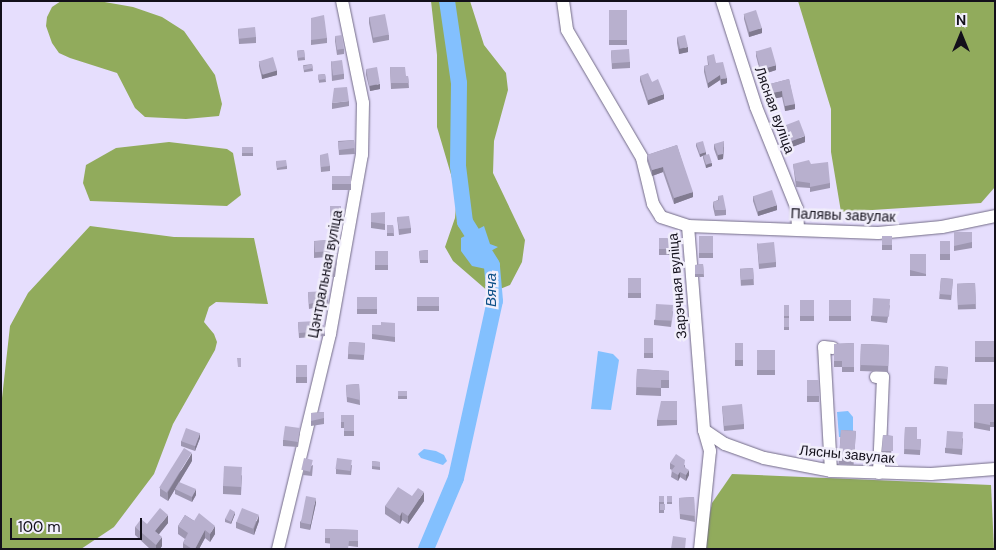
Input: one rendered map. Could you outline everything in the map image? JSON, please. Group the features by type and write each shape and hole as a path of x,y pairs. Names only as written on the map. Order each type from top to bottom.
{"street":[{"name":"Цэнтральная вуліца","path":"278,549 330,334 362,155 362,96 342,1"},
{"name":"Зарэчная вуліца","path":"563,1 567,30 642,158 657,213 661,217 688,226 704,430 710,451 710,475 700,549"},
{"name":"Лясная вуліца","path":"722,1 756,107 797,209 798,228"},
{"name":"Палявы завулак","path":"688,226 904,232 995,216"},
{"path":"831,471 824,348 833,348"},
{"path":"876,377 883,377 879,473"},
{"name":"Лясны завулак","path":"704,430 725,444 764,458 831,471 931,474 995,469"}],"green space":[{"path":"61,1 99,1 133,7 162,17 184,31 215,75 222,104 219,116 186,119 145,117 135,108 117,73 59,53 52,43 46,26 47,17 52,7"},
{"path":"431,1 470,1 484,45 506,73 508,90 494,141 493,173 525,240 522,262 510,285 490,293 453,261 445,247 455,218 457,195 437,127 437,55"},
{"path":"798,1 995,1 995,187 981,203 841,212 831,152 831,109"},
{"path":"169,142 227,149 233,153 241,195 227,206 90,201 83,183 86,165 116,148"},
{"path":"90,226 174,237 254,238 268,304 216,302 209,307 204,322 214,334 217,342 215,350 173,424 154,474 114,527 81,549 1,549 1,407 10,326 28,293"},
{"path":"732,474 991,485 994,549 703,549 712,503"}],"water":[{"path":"484,226 490,244 498,247 487,253 492,265 486,269 472,266 461,251 461,238"},
{"path":"598,351 613,354 619,360 611,410 591,409"},
{"path":"848,411 853,417 853,431 847,437 839,437 837,412"},
{"path":"424,449 436,451 444,455 447,461 443,465 421,458 418,454"}],"building":[{"path":"609,10 627,10 627,40 609,40"},
{"path":"756,10 762,28 750,32 744,14"},
{"path":"385,14 389,35 373,38 369,17"},
{"path":"324,15 327,38 311,40 311,18"},
{"path":"255,27 256,37 239,39 238,29"},
{"path":"342,35 344,49 337,50 335,36"},
{"path":"685,35 688,47 680,49 677,37"},
{"path":"771,47 776,65 761,70 756,51"},
{"path":"629,49 630,62 612,63 611,50"},
{"path":"304,50 305,57 298,58 297,51"},
{"path":"714,54 716,63 723,62 727,78 721,79 720,75 708,83 704,66 709,65 707,56"},
{"path":"273,57 277,70 263,75 259,61"},
{"path":"342,60 344,74 333,75 331,62"},
{"path":"312,64 313,68 304,70 303,66"},
{"path":"377,67 380,84 369,86 366,69"},
{"path":"390,67 405,67 409,83 391,83"},
{"path":"648,73 652,82 658,79 664,94 648,100 640,76"},
{"path":"325,74 326,79 318,80 318,75"},
{"path":"789,79 795,104 785,106 782,91 772,93 770,84"},
{"path":"347,87 349,101 332,103 334,88"},
{"path":"799,120 805,136 786,143 780,127"},
{"path":"354,140 355,148 339,150 338,142"},
{"path":"703,141 706,152 700,154 696,143"},
{"path":"724,141 723,154 718,155 714,144"},
{"path":"677,145 693,192 674,198 663,167 652,170 647,155"},
{"path":"242,147 253,147 253,153 242,153"},
{"path":"328,153 330,166 321,167 320,155"},
{"path":"709,154 712,163 706,164 703,156"},
{"path":"286,160 287,166 277,168 276,161"},
{"path":"809,160 811,164 828,162 830,183 810,187 810,183 796,181 793,164"},
{"path":"332,176 351,176 351,184 332,184"},
{"path":"772,190 777,205 758,211 753,196"},
{"path":"723,195 726,210 715,210 713,202 719,200 718,196"},
{"path":"330,206 341,206 341,225 330,225"},
{"path":"385,212 385,224 371,222 371,213"},
{"path":"409,216 411,228 399,229 397,217"},
{"path":"387,225 393,225 394,233 387,233"},
{"path":"954,232 972,232 972,242 954,246"},
{"path":"699,236 713,236 713,253 699,253"},
{"path":"882,236 892,236 892,245 882,245"},
{"path":"659,238 674,238 674,249 659,249"},
{"path":"329,240 330,251 315,252 314,241"},
{"path":"940,241 950,241 950,254 940,254"},
{"path":"774,242 776,262 759,264 757,244"},
{"path":"428,250 428,260 420,260 419,251"},
{"path":"375,251 388,251 388,265 375,265"},
{"path":"328,254 337,256 333,272 324,270"},
{"path":"910,254 926,254 926,274 910,270"},
{"path":"703,264 704,274 695,274 695,265"},
{"path":"753,268 754,279 741,280 740,269"},
{"path":"628,278 641,278 641,293 628,293"},
{"path":"941,278 953,279 952,295 940,294"},
{"path":"975,283 976,304 958,305 957,284"},
{"path":"328,291 328,300 309,304 308,292"},
{"path":"357,297 377,297 377,309 357,309"},
{"path":"417,297 439,297 439,306 417,306"},
{"path":"873,298 890,299 889,317 872,316"},
{"path":"800,300 814,300 814,316 800,316"},
{"path":"829,300 851,300 851,316 829,316"},
{"path":"656,304 673,305 672,321 655,320"},
{"path":"784,305 789,305 789,316 784,316"},
{"path":"784,318 789,318 789,327 784,327"},
{"path":"316,321 316,325 325,325 325,331 299,333 298,322"},
{"path":"381,322 395,323 395,337 372,334 372,325 381,325"},
{"path":"644,338 653,338 653,353 644,353"},
{"path":"975,341 994,341 994,357 975,357"},
{"path":"349,342 365,343 364,355 348,354"},
{"path":"735,343 743,343 743,360 735,360"},
{"path":"854,343 854,367 842,367 842,361 834,361 834,344"},
{"path":"861,344 889,345 888,366 860,365"},
{"path":"757,350 775,350 775,370 757,370"},
{"path":"237,358 241,358 241,367 238,367"},
{"path":"296,365 307,365 307,377 296,377"},
{"path":"935,366 948,367 947,379 934,378"},
{"path":"637,369 669,371 669,380 661,380 661,388 636,387"},
{"path":"807,380 819,380 819,396 807,396"},
{"path":"359,384 360,400 347,397 346,385"},
{"path":"398,391 407,391 407,396 398,396"},
{"path":"661,401 677,401 677,420 657,420"},
{"path":"742,404 744,424 724,426 722,406"},
{"path":"974,404 995,404 995,422 990,422 990,425 974,422"},
{"path":"324,412 324,418 311,421 311,413"},
{"path":"341,415 354,415 354,431 344,431 344,422 341,422"},
{"path":"285,426 300,428 298,442 283,440"},
{"path":"905,427 917,427 917,439 921,439 920,450 904,449"},
{"path":"186,428 200,433 195,446 181,441"},
{"path":"841,430 856,431 854,457 839,456"},
{"path":"947,431 963,432 962,449 946,448"},
{"path":"883,435 893,436 893,451 882,451"},
{"path":"184,448 192,453 167,493 159,488"},
{"path":"676,454 685,460 684,467 689,470 686,475 680,472 678,475 671,471 675,466 670,463"},
{"path":"304,458 313,460 310,472 301,470"},
{"path":"337,458 352,460 350,471 335,469"},
{"path":"372,461 380,462 380,467 372,466"},
{"path":"224,466 242,467 241,487 223,486"},
{"path":"179,482 196,489 192,497 175,489"},
{"path":"398,487 412,496 418,488 424,492 408,516 402,512 400,516 385,506"},
{"path":"306,496 316,498 311,524 301,523"},
{"path":"659,496 664,496 664,502 659,502"},
{"path":"667,496 672,496 672,502 667,502"},
{"path":"694,497 695,516 680,514 679,498"},
{"path":"660,504 665,504 665,510 660,510"},
{"path":"160,508 168,515 155,531 162,537 156,545 135,527 141,519 147,524"},
{"path":"242,508 259,515 253,529 236,522"},
{"path":"230,509 235,512 231,522 225,519"},
{"path":"199,513 215,526 210,534 205,530 195,549 192,549 183,543 188,533 178,526 185,515 194,521"},
{"path":"325,529 358,530 358,541 349,541 348,549 330,549 330,538 325,538"},
{"path":"673,536 686,538 685,549 671,549"}],"waterway":[{"name":"Вяча","path":"426,549 456,478 495,301 492,265 465,222 458,166 459,83 447,1"}]}
